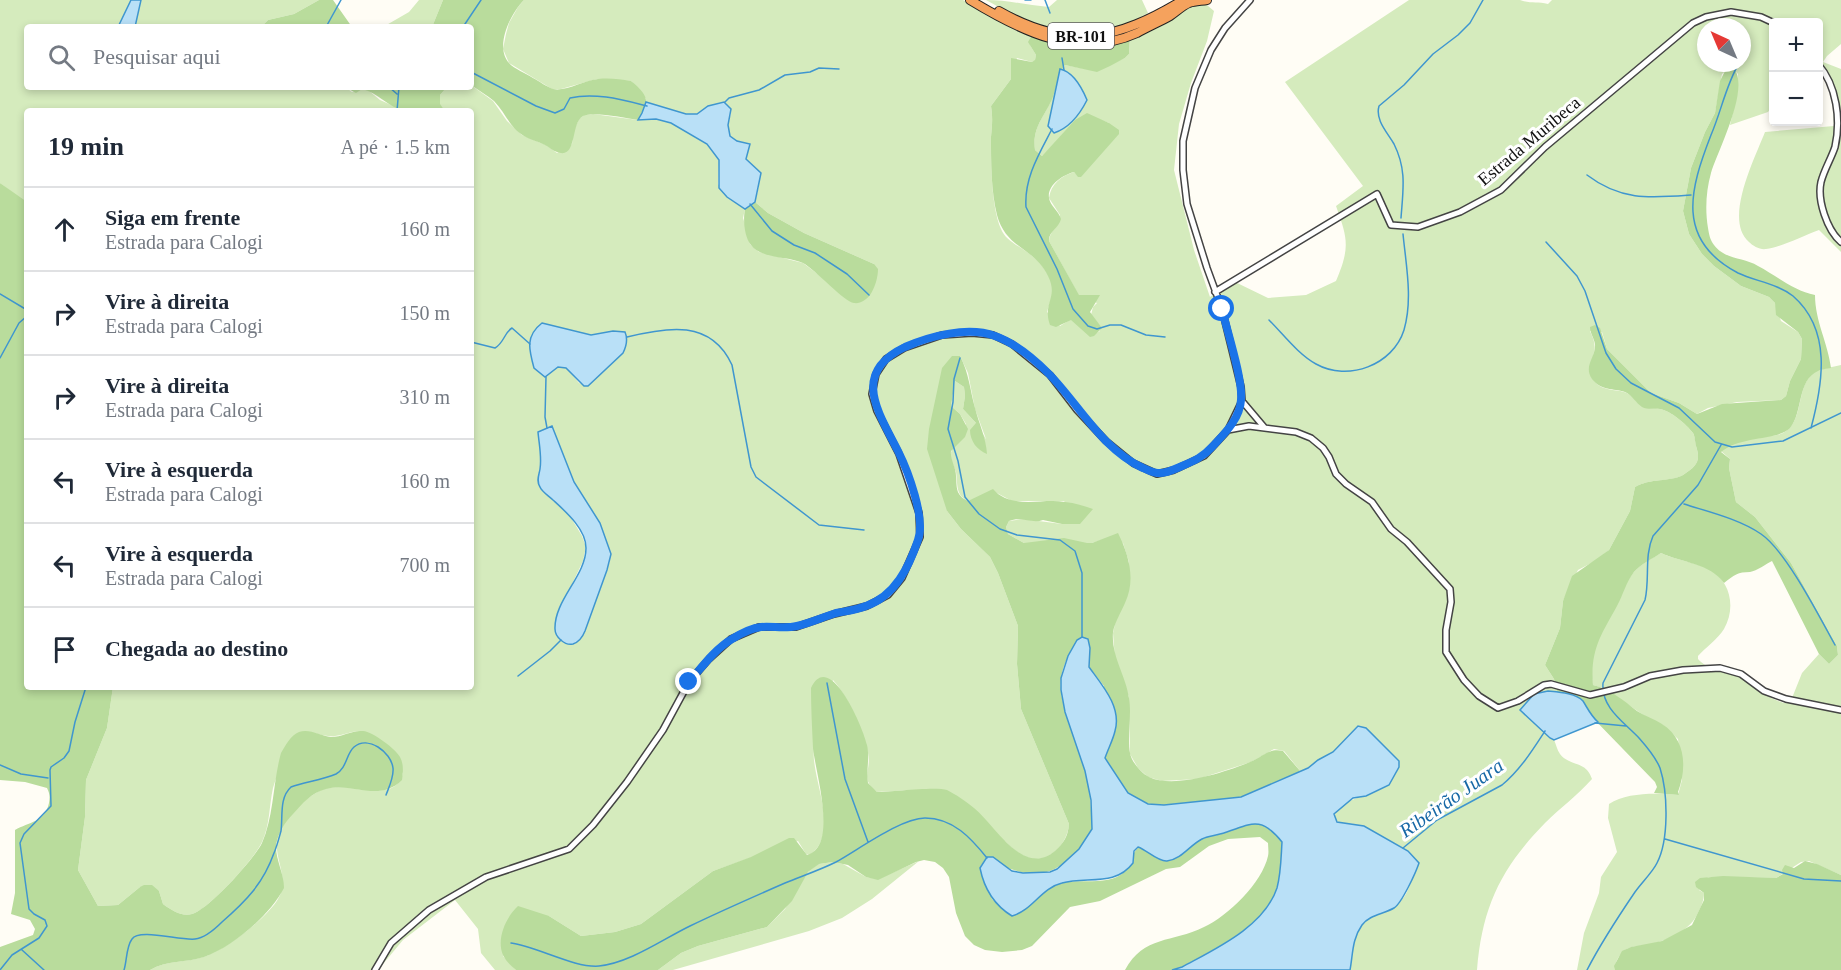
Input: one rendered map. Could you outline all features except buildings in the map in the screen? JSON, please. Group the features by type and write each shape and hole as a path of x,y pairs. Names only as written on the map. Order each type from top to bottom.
{"highway":[{"name":"BR-101","path":"970,0 1011,24 1067,43 1097,43 1118,39 1154,25 1189,3 1207,0"},
{"name":"BR-101","path":"980,0 1032,28 1053,33 1086,36 1105,35 1131,28 1183,0"}],"street":[{"path":"1250,0 1225,28 1207,59 1190,104 1183,141 1183,170 1188,204 1222,309 1242,401 1265,427"},
{"name":"Estrada Muribeca","path":"1215,292 1377,194 1391,225 1418,227 1461,213 1501,190 1545,147 1682,31 1706,17 1731,12 1761,17 1769,21"},
{"path":"1823,71 1835,92 1840,123 1836,146 1821,183 1820,195 1831,230 1841,242"},
{"path":"375,970 391,943 429,910 486,876 569,849 593,825 627,782 663,730 689,682 731,639 759,627 796,627 867,606 888,595 902,578 920,537 919,513 899,454 877,411 872,394 876,374 886,359 904,348 942,335 972,333 993,335 1012,344 1050,375 1077,410 1106,441 1133,463 1157,474 1174,470 1204,456 1228,430 1242,401"},
{"path":"1228,430 1249,426 1296,432 1311,438 1323,448 1336,474 1372,502 1391,529 1407,542 1450,589 1451,602 1446,630 1446,652 1449,660 1479,696 1498,708 1518,701 1544,685 1551,684 1590,695 1624,687 1650,676 1683,670 1720,668 1741,674 1764,691 1786,699 1841,710"}],"green space":[{"path":"0,0 131,0 119,24 24,24 24,90 349,90 352,92 368,90 380,100 398,108 24,108 24,201 0,183"},
{"path":"141,0 319,0 294,14 268,20 264,24 136,24"},
{"path":"319,0 333,0 350,24 264,24 268,20 294,14"},
{"path":"419,0 443,0 433,24 388,24 409,12"},
{"path":"443,0 524,0 514,13 504,39 505,56 511,65 553,89 563,89 598,79 631,81 644,94 645,108 638,120 601,115 583,116 576,126 568,151 564,153 556,151 519,132 494,101 474,87 474,24 433,24"},
{"path":"524,0 963,0 1015,30 1032,35 1030,45 1036,55 1035,61 1017,58 1011,79 991,106 995,208 1005,236 1034,257 1050,278 1053,292 1047,312 1060,326 1071,319 1091,336 1100,331 1091,315 1097,303 1079,296 1049,241 1060,215 1049,198 1054,185 1061,178 1074,172 1077,175 1109,123 1090,116 1042,156 1035,150 1035,134 1065,65 1097,71 1125,58 1129,54 1130,36 1201,0 1214,11 1207,41 1179,124 1174,170 1194,250 1210,297 1233,281 1268,298 1306,295 1336,281 1344,260 1346,244 1336,206 1363,186 1285,82 1409,0 1520,0 1548,4 1552,0 1841,0 1841,44 1823,62 1823,18 1769,18 1769,111 1730,125 1737,95 1736,72 1751,72 1751,18 1697,18 1697,72 1724,72 1715,113 1691,168 1683,211 1689,234 1702,254 1714,266 1741,286 1769,297 1775,303 1781,321 1798,332 1802,339 1801,359 1790,381 1786,396 1781,400 1737,402 1708,408 1697,414 1679,403 1651,393 1607,349 1602,332 1590,331 1595,346 1590,374 1595,382 1605,388 1627,393 1642,406 1664,410 1678,418 1694,434 1698,459 1692,469 1683,475 1673,479 1647,482 1635,487 1630,511 1609,550 1597,560 1578,570 1563,601 1560,628 1545,665 1554,679 1557,692 1548,691 1550,738 1554,740 1564,758 1586,769 1592,779 1545,823 1505,873 1489,908 1477,970 1350,970 1357,932 1365,921 1389,909 1404,897 1418,867 1354,824 1340,823 1334,818 1342,805 1366,796 1366,728 1358,726 1333,752 1301,772 1284,751 1274,749 1251,762 1198,779 1162,781 1148,777 1138,768 1130,754 1129,697 1115,659 1113,633 1129,562 1123,543 1108,538 1092,543 1024,543 1008,534 1006,527 1009,521 1023,519 1080,524 1064,501 1012,501 995,492 968,501 961,496 951,451 966,424 951,406 955,381 964,387 963,409 986,439 975,409 968,373 960,356 952,356 947,511 961,529 990,557 1018,626 1017,664 1021,709 1069,824 1063,842 1054,853 1042,858 1027,857 1006,842 913,790 877,792 867,778 869,759 863,734 845,696 833,680 814,748 824,832 819,845 810,855 806,854 798,841 713,871 641,924 615,932 581,936 549,916 503,956 516,970 495,970 481,953 478,929 455,900 403,940 378,970 150,970 212,954 245,932 265,915 281,893 282,875 277,850 280,832 291,815 306,800 321,790 331,788 380,790 390,788 398,783 403,773 358,731 335,736 308,732 298,734 293,737 275,782 267,829 258,850 209,903 192,914 181,914 163,904 159,891 140,887 118,905 98,906 78,870 85,817 86,780 107,728 113,690 474,690 474,108 442,108 439,104 440,95 444,90 474,90 474,87 493,101 507,121 522,135 546,145 557,153 572,144 574,130 579,119 584,115 593,114 638,120 656,119 671,123 707,144 719,160 718,184 727,197 745,209 743,218 750,244 759,252 803,263 827,281 874,264 804,233 768,213 755,202 759,184 758,174 746,159 743,142 730,136 728,125 731,113 708,106 697,114 686,114 646,102 631,81 597,79 561,89 552,89 509,63 503,49 509,23","holes":["541,323 591,335 613,331 623,353 588,386 579,383 567,368 558,367","552,427 574,482 600,523 610,561 585,631 578,641 566,644 556,618 583,561 586,547 570,516 540,488 538,477 541,464 540,450"]},
{"path":"986,0 1049,7 1057,0 1142,0 1148,13 1113,28 1061,31 1034,25"},
{"path":"1032,35 1081,42 1130,36 1129,54 1097,72 1065,65 1035,134 1035,150 1042,156 1075,120 1087,113 1119,130 1119,134 1081,177 1074,172 1065,176 1053,185 1049,193 1050,201 1061,219 1050,235 1049,241 1079,295 1100,295 1090,312 1102,328 1090,337 1071,320 1056,327 1050,325 1048,311 1052,290 1048,276 1035,259 1007,235 1001,226 995,206 991,166 991,106 1011,79 1011,58 1032,62 1035,60 1036,55 1028,42"},
{"path":"1823,62 1841,69 1841,252 1819,230 1778,246 1759,248 1749,242 1742,232 1739,219 1740,204 1749,172 1765,132 1834,126 1831,91 1824,79"},
{"path":"1724,72 1737,74 1738,87 1732,118 1708,187 1706,214 1710,237 1718,250 1753,263 1793,287 1815,295 1817,314 1831,368 1822,369 1811,375 1803,389 1797,414 1790,428 1777,435 1739,443 1721,452 1730,459 1729,468 1736,502 1755,517 1791,563 1837,646 1838,655 1829,664 1819,654 1772,561 1753,571 1736,574 1724,583 1718,576 1703,567 1661,553 1640,566 1629,580 1598,643 1593,662 1593,685 1611,692 1637,711 1670,730 1680,746 1682,755 1683,773 1679,795 1654,793 1657,787 1655,782 1590,715 1582,700 1557,692 1554,679 1545,665 1560,628 1563,601 1572,576 1609,550 1630,511 1635,487 1647,482 1672,479 1683,475 1695,466 1698,459 1694,434 1678,418 1664,410 1642,407 1627,393 1603,387 1592,379 1589,366 1595,344 1590,327 1595,325 1600,328 1607,349 1651,393 1679,403 1697,414 1722,404 1781,400 1786,396 1790,381 1801,359 1802,339 1798,332 1776,315 1775,303 1769,297 1741,286 1714,266 1702,254 1689,234 1683,211 1691,168 1715,113 1720,81"},
{"path":"364,90 444,90 440,95 440,104 443,108 396,108"},
{"path":"0,183 24,200 24,690 113,690 107,728 86,780 85,817 78,870 98,906 118,905 144,885 152,885 159,891 163,904 181,914 192,914 209,903 241,871 262,843 269,821 281,753 296,733 303,731 331,737 351,732 367,732 398,754 403,771 402,780 384,790 326,789 308,799 287,821 278,837 276,852 284,888 270,909 250,929 227,946 204,957 163,965 150,970 0,970 0,947 33,935 35,929 30,920 11,914 15,893 15,830 40,818 47,809 50,797 47,788 25,782 0,780"},
{"path":"755,202 768,213 804,233 874,264 878,269 875,286 870,295 861,302 854,303 837,292 803,263 755,250 747,237 744,218 745,209"},
{"path":"952,356 960,356 965,369 987,454 977,448 973,441 970,430 976,423 963,409 964,387 955,381 951,406 960,414 968,429 965,437 951,451 961,496 968,501 993,489 1000,495 1018,501 1056,501 1093,509 1080,524 1062,524 1043,520 1009,521 1006,527 1008,534 1024,543 1064,538 1092,543 1118,533 1122,541 1131,577 1128,594 1114,628 1113,641 1129,698 1129,747 1137,766 1149,777 1172,781 1186,780 1228,770 1278,750 1283,751 1301,772 1241,797 1164,805 1140,801 1128,793 1105,758 1104,686 1089,667 1068,656 1061,675 1061,693 1088,782 1092,829 1084,843 1066,861 1047,872 1037,874 1016,871 986,858 980,867 992,899 1012,916 1026,909 1054,886 1062,883 1104,881 1119,876 1125,871 1139,847 1160,860 1167,861 1181,855 1203,838 1247,825 1260,824 1267,827 1282,842 1277,888 1270,902 1250,925 1237,935 1182,967 1172,970 1125,970 1141,951 1150,945 1204,927 1233,907 1259,877 1268,856 1268,843 1260,837 1228,839 1209,846 1180,867 1166,869 1100,901 1070,907 1032,946 1022,950 1002,952 985,950 974,945 965,936 956,913 949,877 935,862 924,860 916,862 878,880 866,877 848,865 833,862 819,864 808,872 792,901 767,927 698,946 681,953 658,970 516,970 504,957 501,942 506,922 518,906 549,916 581,936 615,932 641,924 713,871 751,857 789,838 794,838 807,855 817,849 822,838 823,807 813,748 811,688 819,678 827,678 836,685 853,710 867,745 868,783 877,792 947,790 974,808 1010,846 1032,858 1043,858 1055,851 1063,842 1067,836 1069,824 1021,709 1017,664 1018,626 990,557 961,529 947,511 927,449 942,368"},
{"path":"1841,365 1841,875 1809,861 1801,862 1776,878 1708,877 1699,890 1704,893 1700,909 1693,921 1682,931 1662,941 1626,949 1617,960 1615,970 1577,970 1584,933 1599,893 1601,877 1617,852 1608,818 1609,804 1633,795 1678,795 1682,780 1678,739 1663,725 1651,720 1603,688 1593,685 1591,666 1596,645 1615,603 1634,572 1661,553 1709,569 1716,574 1727,588 1730,612 1724,629 1698,656 1698,659 1712,667 1728,666 1776,700 1784,703 1792,698 1802,673 1819,654 1829,664 1838,655 1837,646 1791,563 1755,517 1736,502 1729,468 1730,459 1721,451 1741,441 1776,435 1790,428 1798,411 1802,392 1811,375 1818,370"},
{"path":"919,861 872,899 842,918 809,931 673,970 658,970 681,953 698,946 767,927 785,909 808,872 818,864 833,862 843,864 866,877 878,879"},
{"path":"1805,861 1841,875 1841,970 1615,970 1614,966 1622,951 1662,941 1692,925 1704,900 1704,893 1696,887 1695,882 1700,878 1723,876 1776,878 1783,874 1782,870 1785,865 1794,868"}],"water":[{"path":"131,0 141,0 136,24 119,24"},
{"path":"1060,69 1073,77 1087,100 1074,120 1054,133 1048,126"},
{"path":"646,102 686,114 697,114 708,106 724,102 731,109 728,125 730,136 737,141 750,144 746,159 761,173 755,202 745,209 727,197 719,188 719,160 707,144 671,123 656,119 638,120"},
{"path":"542,323 591,335 613,331 625,332 626,345 623,353 588,386 584,386 566,368 558,367 545,377 534,368 530,349 533,333"},
{"path":"552,426 574,482 600,523 611,554 585,631 573,644 564,642 557,635 556,618 581,568 586,548 579,527 542,491 538,482 541,460 538,432"},
{"path":"1082,637 1088,639 1089,667 1110,697 1116,713 1115,731 1105,758 1128,793 1148,804 1164,805 1241,797 1308,768 1333,752 1358,726 1366,728 1399,761 1399,767 1389,785 1366,796 1353,798 1334,814 1337,822 1364,826 1408,851 1419,863 1397,905 1362,925 1355,941 1350,970 1172,970 1209,953 1237,935 1250,925 1271,902 1277,888 1282,842 1267,827 1260,825 1246,825 1204,838 1182,855 1167,861 1160,860 1138,847 1134,851 1133,863 1118,875 1062,883 1048,889 1026,909 1012,916 995,901 987,889 980,868 987,857 993,857 1012,871 1050,872 1057,869 1079,849 1092,829 1091,800 1085,771 1065,712 1061,690 1061,678 1068,656 1077,640"},
{"path":"1548,691 1567,693 1580,698 1598,722 1554,740 1550,738 1520,710 1534,694"}],"waterway":[{"path":"328,24 341,0"},
{"path":"465,24 481,0"},
{"path":"1025,0 1031,0"},
{"path":"1045,0 1050,13"},
{"path":"1401,218 1403,198 1401,163 1394,144 1380,121 1379,106 1404,85 1433,54 1470,23 1483,0"},
{"path":"1062,58 1064,70"},
{"path":"725,102 729,98 759,90 785,75 810,72 819,68 839,69"},
{"path":"1734,72 1698,175 1693,212 1696,229 1704,245 1718,260 1738,273 1793,296 1814,325 1819,341 1821,375 1811,428"},
{"path":"474,74 536,106 555,113 564,109 570,98 580,96 609,98 647,106"},
{"path":"392,90 397,94"},
{"path":"397,108 399,90"},
{"path":"1052,129 1030,176 1026,207 1057,269 1073,309 1088,326 1097,329 1110,325 1121,325 1146,335 1165,337"},
{"path":"1587,175 1612,190 1624,194 1649,197 1691,195"},
{"path":"750,204 772,231 794,245 815,253 847,274 869,295"},
{"path":"1269,320 1303,355 1329,369 1355,370 1380,361 1398,342 1407,318 1408,282 1403,234"},
{"path":"1546,242 1577,276 1585,291 1606,353 1616,369 1631,383 1679,408 1715,442 1732,447 1783,441 1841,413"},
{"path":"0,294 24,308"},
{"path":"0,358 19,323 24,319"},
{"path":"474,343 495,348 512,328 530,344"},
{"path":"627,337 672,329 700,333 712,340 723,350 732,365 751,467 756,477 819,525 864,530"},
{"path":"960,358 954,379 948,429 958,461 965,497 979,514 1000,529 1017,535 1060,540 1075,551 1082,573 1082,637"},
{"path":"546,377 547,428"},
{"name":"Ribeirão Juara","path":"1587,970 1622,911 1657,863 1664,842 1666,816 1665,790 1660,768 1645,745 1610,707 1603,692 1603,683 1645,600 1649,551 1653,536 1698,485 1721,445"},
{"path":"1684,504 1743,524 1771,542 1801,585 1835,645"},
{"path":"518,676 561,640"},
{"path":"827,683 845,779 868,842"},
{"path":"0,970 12,955 39,938 47,926 45,920 29,909 20,843 24,834 51,806 50,770 69,751 85,690"},
{"name":"Ribeirão Juara","path":"1595,723 1626,726"},
{"name":"Ribeirão Juara","path":"1403,848 1437,820 1502,785 1520,767 1545,731"},
{"path":"124,970 129,946 136,936 199,938 213,930 246,899 270,864 281,831 283,802 291,787 336,774 354,747 366,743 378,747 391,762 393,775 386,795"},
{"path":"0,765 21,774 48,778"},
{"path":"511,943 578,964 589,966 611,964 737,904 830,865 892,829 915,819 935,819 953,825 975,843 987,858"},
{"path":"1665,839 1804,879 1841,881"},
{"path":"22,950 44,970"}],"route":[{"path":"689,682 731,639 759,627 796,627 867,606 888,595 902,578 920,537 919,513 899,454 877,411 872,394 876,374 886,359 904,348 942,335 972,333 993,335 1012,344 1050,375 1077,410 1106,441 1133,463 1157,474 1174,470 1204,456 1228,430 1237,415 1242,401 1222,309"}]}
